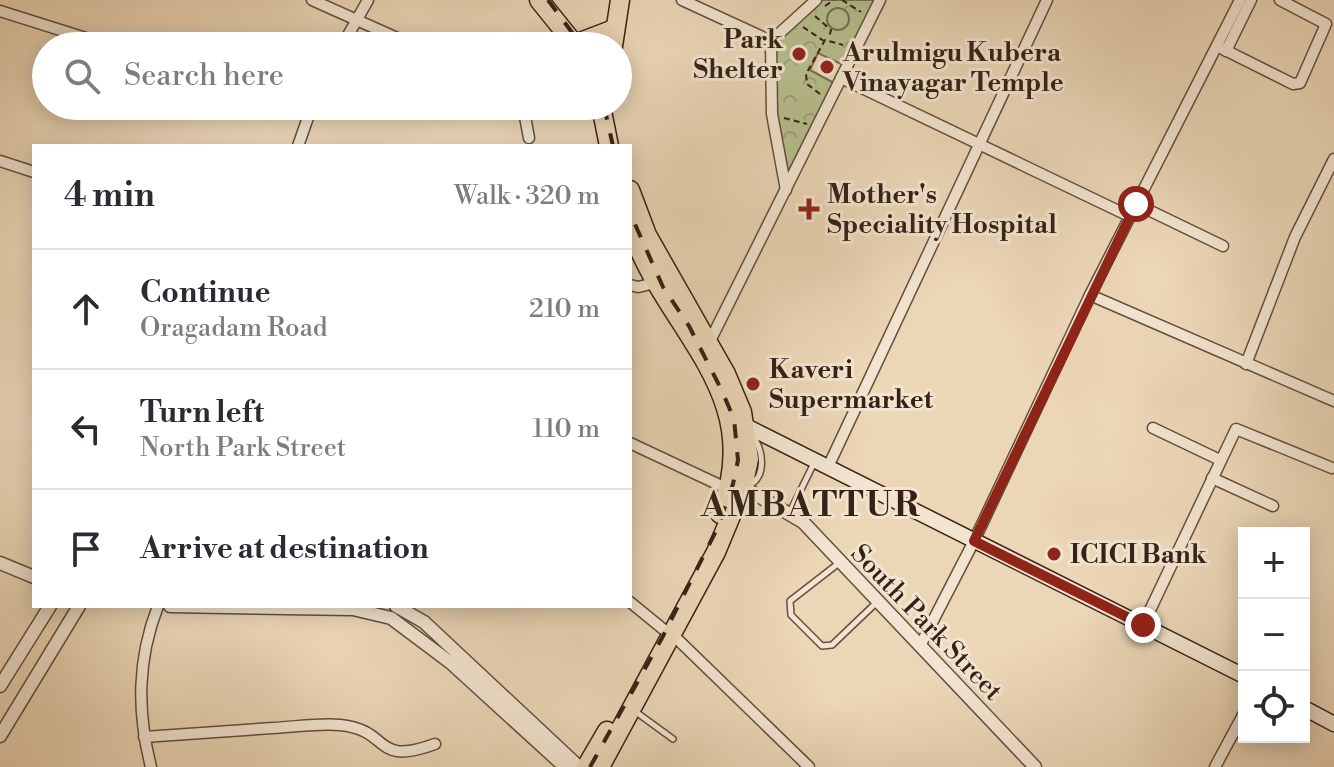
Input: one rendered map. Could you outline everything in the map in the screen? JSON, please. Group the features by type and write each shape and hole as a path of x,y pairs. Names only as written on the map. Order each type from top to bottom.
{"highway":[{"path":"539,0 563,32"},
{"path":"614,32 620,0"},
{"path":"604,120 609,144"},
{"path":"617,120 622,144"},
{"path":"586,767 716,552 736,488 749,459 742,412 709,343 647,235 632,195"},
{"path":"632,231 655,283 691,335 731,419 736,488"},
{"path":"600,767 632,710 668,631"}],"main road":[{"path":"744,425 1238,673"},
{"path":"1310,711 1334,724"}],"street":[{"path":"312,0 384,32"},
{"path":"349,32 368,0"},
{"path":"682,0 771,41"},
{"path":"786,190 772,114 771,41 816,0"},
{"path":"709,343 880,0"},
{"path":"822,464 982,144 1047,0"},
{"path":"1221,48 1240,0"},
{"path":"920,646 974,541 1129,216 1221,48 1251,0"},
{"path":"1221,48 1293,84 1300,83 1326,24 1280,0"},
{"path":"0,11 67,32"},
{"path":"841,78 1129,216"},
{"path":"299,144 305,120"},
{"path":"526,120 529,138"},
{"path":"1246,364 1295,237 1334,159"},
{"path":"0,161 32,171"},
{"path":"1136,204 1223,246"},
{"path":"632,286 655,283"},
{"path":"1090,295 1334,401"},
{"path":"1153,428 1220,460"},
{"path":"1143,625 1236,429 1332,468"},
{"path":"632,444 736,488"},
{"path":"1212,478 1273,506"},
{"name":"South Park Street","path":"736,488 803,522 1035,767"},
{"path":"0,563 32,576"},
{"path":"632,604 668,631 809,767"},
{"path":"0,686 49,608"},
{"path":"0,736 78,608"},
{"path":"151,767 144,737 140,683 149,630 157,608"},
{"path":"292,608 353,609 391,618 451,663 565,767"},
{"path":"400,608 424,622 579,767"},
{"path":"1215,767 1238,724"},
{"path":"144,737 339,725 372,735 388,750 398,754 408,754 435,744"}],"lane":[{"path":"790,513 822,464"},
{"path":"839,563 796,592 790,601 791,615 810,635 822,646 832,645 877,602"},
{"path":"632,710 673,739"}],"path":[{"path":"842,0 862,12"},
{"path":"814,15 831,30 805,79 811,88 821,94 818,103"},
{"path":"802,27 842,45 847,39"},
{"path":"783,122 783,116 807,124"},
{"path":"802,134 811,116"}],"green space":[{"path":"822,0 875,0 843,65 818,53 810,70 834,83 786,178 776,110 776,41"},
{"path":"834,8 842,8 849,19 842,30 834,30 827,23 827,15"}],"railway":[{"path":"548,0 572,32"},
{"path":"607,120 613,144"},
{"path":"590,767 662,638 717,529 738,460 734,419 722,391 689,326 663,287 632,217"}],"place":[{"name":"Park Shelter","path":"799,54"},
{"name":"Arulmigu Kubera Vinayagar Temple","path":"827,67"},
{"name":"Mother's Speciality Hospital","path":"809,209"},
{"name":"Kaveri Supermarket","path":"753,384"},
{"name":"ICICI Bank","path":"1054,554"}],"district":[{"name":"AMBATTUR","path":"811,504"}],"route":[{"path":"1136,204 974,541 1143,625"}]}
